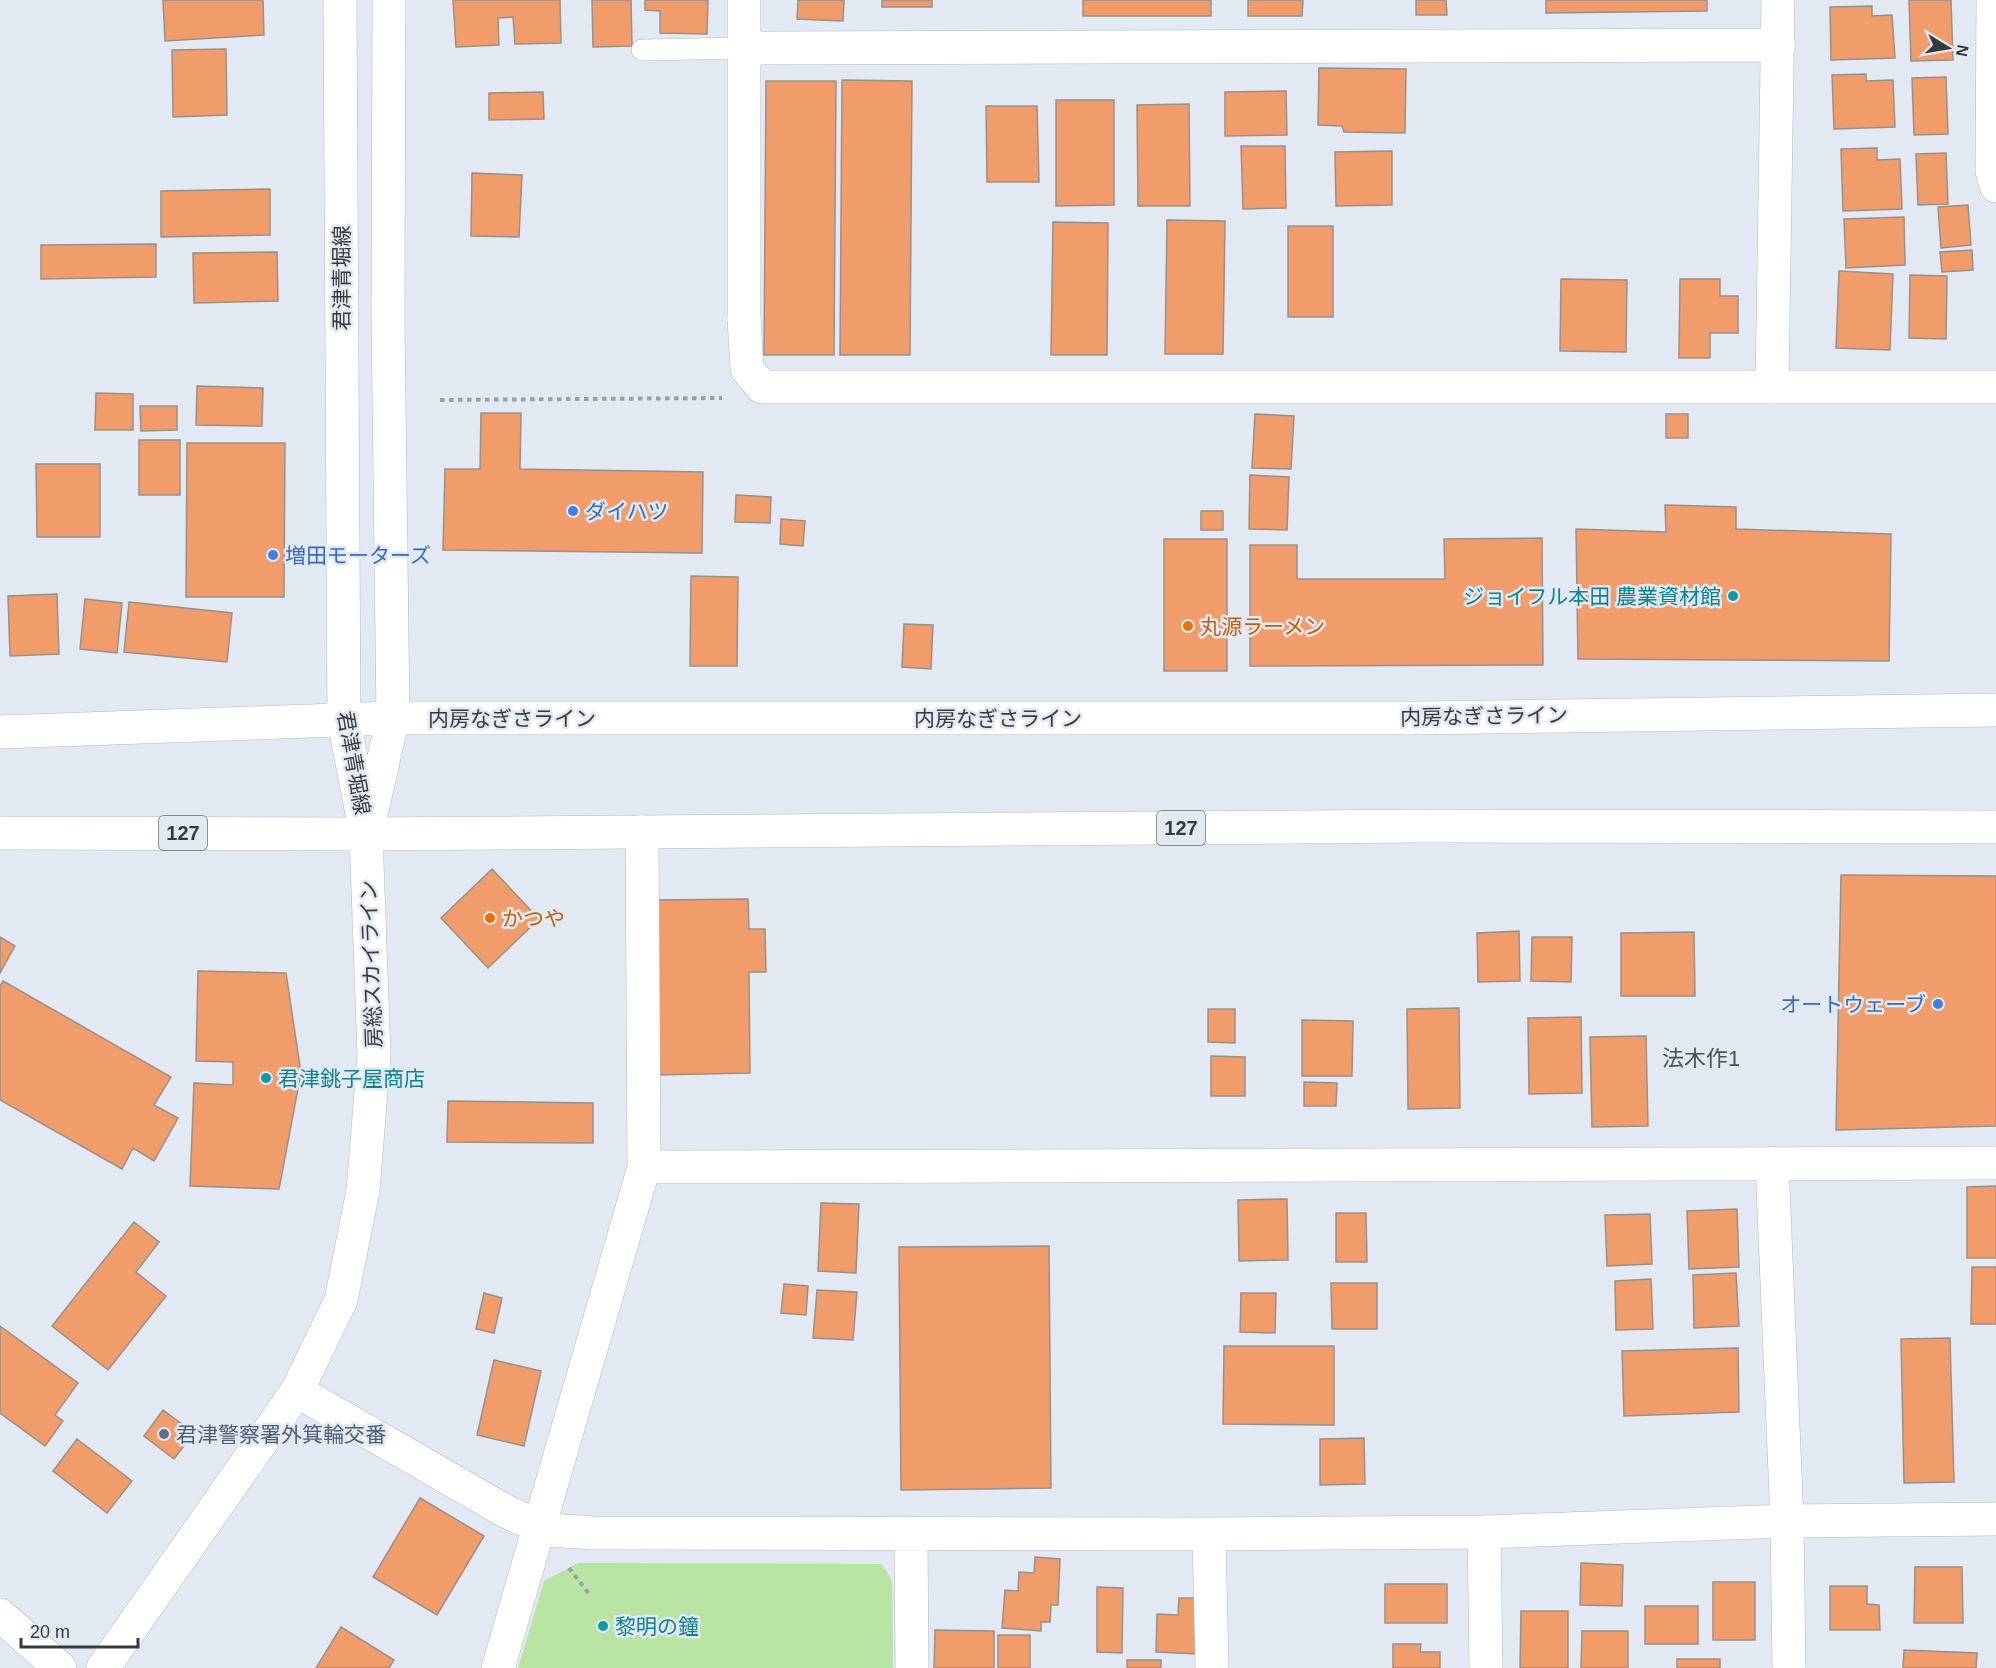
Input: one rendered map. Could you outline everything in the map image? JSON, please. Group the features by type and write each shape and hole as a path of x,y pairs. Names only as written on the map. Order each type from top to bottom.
{"main road":[{"name":"君津青堀線","path":"340,0 344,721 366,834"},
{"name":"君津青堀線","path":"366,834 393,718 388,318 389,0"},
{"path":"744,0 744,319 747,369 762,387 1996,387"},
{"path":"1772,387 1778,0"},
{"path":"1993,0 1992,171 1996,186"},
{"path":"744,48 1779,45"},
{"name":"内房なぎさライン","path":"0,732 393,718 1418,718 1996,710"},
{"name":"127","path":"0,833 366,834 1424,826 1996,827"},
{"path":"498,1668 644,1167 642,832"},
{"name":"房総スカイライン","path":"104,1668 297,1390 341,1300 363,1191 374,1055 366,834"},
{"path":"644,1167 1996,1162"},
{"path":"1772,1163 1787,1521 1789,1668"},
{"path":"297,1390 507,1512 548,1530 593,1533 1484,1532 1787,1521 1996,1519"},
{"path":"1484,1532 1486,1668"},
{"path":"911,1533 912,1668"},
{"path":"1209,1534 1212,1668"},
{"path":"0,1615 60,1668"}],"lane":[{"path":"642,50 744,48"}],"path":[{"path":"440,400 740,398 762,387"},
{"path":"568,1567 589,1594"}],"green space":[{"path":"578,1563 881,1564 892,1581 893,1668 518,1668 544,1581"}],"building":[{"path":"163,0 263,0 264,35 165,41"},
{"path":"453,0 560,0 561,43 515,44 513,17 498,18 499,45 456,47"},
{"path":"592,0 631,0 632,46 593,47"},
{"path":"645,0 708,0 707,34 660,33 660,11 645,10"},
{"path":"798,0 844,0 843,21 797,19"},
{"path":"882,0 932,0 932,7 882,7"},
{"path":"1083,0 1211,0 1211,16 1083,16"},
{"path":"1248,0 1303,0 1302,16 1248,16"},
{"path":"1416,0 1446,0 1447,15 1416,15"},
{"path":"1546,0 1707,0 1707,11 1546,13"},
{"path":"1909,0 1951,0 1953,60 1911,61"},
{"path":"1872,6 1872,16 1892,15 1895,58 1831,60 1830,7"},
{"path":"226,49 227,115 173,117 172,50"},
{"path":"1319,68 1406,69 1405,133 1344,132 1342,126 1318,125"},
{"path":"1866,74 1866,81 1893,80 1895,127 1834,129 1832,75"},
{"path":"1946,77 1948,134 1914,135 1912,78"},
{"path":"842,80 912,81 910,355 840,355"},
{"path":"766,81 836,81 834,355 764,355"},
{"path":"1286,91 1287,135 1225,136 1225,92"},
{"path":"543,92 544,119 489,120 489,93"},
{"path":"1056,100 1114,100 1114,205 1056,206"},
{"path":"1189,104 1190,206 1138,206 1137,105"},
{"path":"986,106 1037,106 1039,182 987,182"},
{"path":"1241,146 1285,146 1286,208 1243,209"},
{"path":"1877,148 1877,160 1900,159 1902,209 1843,211 1841,149"},
{"path":"1392,151 1392,205 1336,206 1335,152"},
{"path":"1946,153 1948,204 1918,205 1916,154"},
{"path":"472,173 522,175 519,237 471,236"},
{"path":"270,189 270,235 161,237 161,191"},
{"path":"1968,205 1971,245 1941,248 1938,207"},
{"path":"1904,217 1905,265 1846,268 1844,219"},
{"path":"1167,220 1225,221 1223,354 1165,354"},
{"path":"1053,222 1108,223 1107,355 1051,355"},
{"path":"1288,226 1333,226 1333,317 1288,317"},
{"path":"156,244 156,277 41,279 41,245"},
{"path":"1972,250 1973,270 1942,272 1940,252"},
{"path":"277,252 278,301 194,303 193,253"},
{"path":"1839,271 1893,274 1890,350 1836,348"},
{"path":"1910,275 1947,276 1946,339 1909,338"},
{"path":"1561,279 1627,280 1626,352 1560,351"},
{"path":"1680,279 1720,279 1720,296 1738,296 1738,333 1710,333 1710,358 1679,358"},
{"path":"197,386 263,388 262,426 196,425"},
{"path":"96,393 133,394 133,430 95,430"},
{"path":"140,406 177,406 177,430 141,431"},
{"name":"ダイハツ","path":"481,413 521,413 520,469 703,472 702,553 443,550 445,469 480,469"},
{"path":"1255,414 1294,416 1291,469 1252,468"},
{"path":"1666,414 1688,414 1688,438 1666,438"},
{"path":"139,440 180,440 180,495 139,495"},
{"path":"187,443 285,443 284,597 186,597"},
{"path":"36,464 100,464 100,537 37,537"},
{"path":"1250,475 1289,477 1287,530 1249,529"},
{"path":"736,495 771,497 770,523 735,522"},
{"name":"ジョイフル本田 農業資材館","path":"1665,505 1736,507 1736,529 1891,534 1889,661 1578,659 1576,529 1666,532"},
{"path":"1201,511 1223,511 1223,530 1201,530"},
{"path":"781,519 805,521 803,546 780,544"},
{"path":"1542,538 1543,665 1250,666 1250,545 1297,545 1297,579 1445,579 1444,539"},
{"path":"1164,539 1227,539 1227,671 1164,671"},
{"path":"691,576 738,577 737,666 690,666"},
{"path":"57,594 59,654 10,656 8,596"},
{"path":"85,599 122,603 117,653 80,649"},
{"path":"129,602 232,613 227,662 124,652"},
{"path":"904,624 933,625 931,669 902,667"},
{"name":"かつや","path":"492,869 539,919 488,968 441,918"},
{"path":"1841,875 1996,876 1996,1126 1836,1130"},
{"path":"748,899 749,929 765,929 766,972 749,972 750,1073 655,1075 654,900"},
{"path":"1519,931 1520,981 1478,982 1477,933"},
{"path":"1694,932 1695,996 1621,996 1621,933"},
{"path":"0,937 15,946 0,973"},
{"path":"1532,937 1572,937 1571,982 1531,981"},
{"name":"君津銚子屋商店","path":"198,971 286,973 301,1073 279,1189 190,1186 194,1083 233,1085 233,1062 196,1061"},
{"path":"3,981 171,1077 154,1105 178,1118 154,1161 133,1148 122,1169 0,1100 0,986"},
{"path":"1459,1008 1460,1108 1408,1109 1407,1009"},
{"path":"1208,1009 1235,1009 1235,1043 1208,1042"},
{"path":"1581,1017 1582,1093 1529,1094 1528,1018"},
{"path":"1302,1020 1353,1021 1352,1076 1302,1076"},
{"path":"1646,1036 1648,1126 1592,1127 1590,1037"},
{"path":"1211,1056 1245,1057 1245,1096 1211,1096"},
{"path":"1304,1082 1337,1083 1336,1106 1304,1106"},
{"path":"448,1101 593,1103 593,1143 447,1142"},
{"path":"1996,1186 1996,1258 1967,1258 1967,1187"},
{"path":"1287,1199 1288,1260 1239,1261 1238,1200"},
{"path":"821,1203 859,1204 856,1273 818,1271"},
{"path":"1737,1209 1739,1267 1689,1269 1687,1211"},
{"path":"1336,1213 1366,1213 1367,1262 1336,1262"},
{"path":"1650,1214 1652,1264 1607,1266 1605,1215"},
{"path":"134,1222 159,1242 136,1272 166,1296 108,1370 52,1326"},
{"path":"1049,1246 1051,1488 901,1490 899,1247"},
{"path":"1972,1267 1996,1267 1996,1324 1971,1324"},
{"path":"1736,1273 1739,1326 1694,1328 1693,1275"},
{"path":"1651,1279 1653,1329 1616,1330 1615,1281"},
{"path":"1331,1283 1377,1283 1377,1329 1332,1329"},
{"path":"784,1284 808,1286 806,1315 781,1313"},
{"path":"817,1290 857,1292 853,1340 813,1338"},
{"path":"484,1293 502,1298 494,1333 476,1329"},
{"path":"1241,1293 1276,1293 1275,1333 1240,1332"},
{"path":"0,1326 78,1383 55,1415 63,1421 45,1446 0,1413"},
{"path":"1950,1338 1954,1482 1904,1483 1901,1339"},
{"path":"1224,1346 1334,1346 1334,1425 1223,1424"},
{"path":"1738,1348 1739,1412 1624,1416 1622,1351"},
{"path":"494,1360 541,1371 524,1446 477,1435"},
{"path":"163,1410 194,1433 174,1459 144,1436"},
{"path":"1364,1438 1365,1484 1320,1485 1320,1439"},
{"path":"77,1439 132,1481 107,1513 53,1471"},
{"path":"420,1498 484,1536 437,1615 373,1577"},
{"path":"1035,1557 1060,1559 1058,1605 1051,1605 1050,1622 1041,1622 1041,1631 1002,1628 1005,1590 1018,1591 1019,1572 1034,1573"},
{"path":"1581,1563 1623,1565 1622,1606 1580,1605"},
{"path":"1915,1567 1962,1567 1963,1623 1914,1623"},
{"path":"1713,1582 1755,1582 1755,1640 1713,1640"},
{"path":"1385,1584 1447,1584 1447,1623 1385,1623"},
{"path":"1830,1586 1867,1586 1867,1604 1879,1605 1880,1630 1830,1630"},
{"path":"1097,1587 1123,1588 1122,1653 1097,1652"},
{"path":"1179,1598 1200,1598 1198,1654 1156,1652 1157,1614 1178,1615"},
{"path":"1645,1606 1698,1606 1698,1644 1645,1644"},
{"path":"1521,1611 1568,1611 1568,1668 1520,1668"},
{"path":"341,1627 394,1660 389,1668 316,1668"},
{"path":"935,1630 994,1631 994,1668 934,1668"},
{"path":"1582,1631 1628,1631 1628,1668 1581,1668"},
{"path":"998,1635 1030,1635 1030,1668 998,1668"},
{"path":"1393,1644 1421,1644 1420,1652 1440,1652 1440,1668 1393,1668"},
{"path":"1904,1650 1977,1653 1976,1668 1903,1668"},
{"path":"1677,1659 1720,1659 1720,1668 1677,1668"},
{"path":"1127,1660 1161,1660 1161,1668 1127,1668"}],"place":[{"name":"ダイハツ","path":"573,511"},
{"name":"増田モーターズ","path":"273,555"},
{"name":"ジョイフル本田 農業資材館","path":"1733,596"},
{"name":"丸源ラーメン","path":"1188,626"},
{"name":"かつや","path":"490,918"},
{"name":"オートウェーブ","path":"1938,1004"},
{"name":"君津銚子屋商店","path":"266,1078"},
{"name":"君津警察署外箕輪交番","path":"164,1434"},
{"name":"黎明の鐘","path":"603,1626"}],"district":[{"name":"法木作1","path":"1701,1058"}]}
